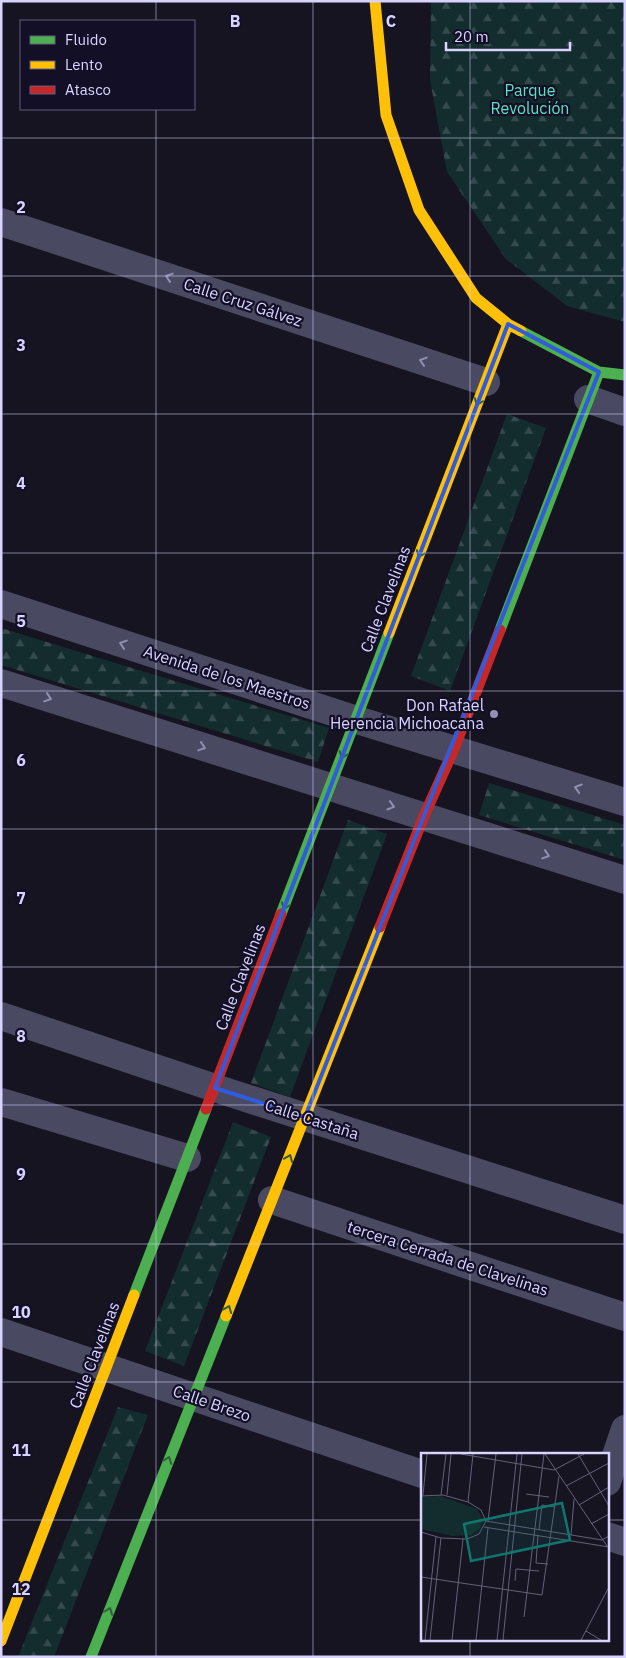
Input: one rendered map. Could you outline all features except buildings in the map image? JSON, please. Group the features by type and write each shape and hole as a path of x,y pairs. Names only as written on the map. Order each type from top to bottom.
{"street":[{"path":"375,1 386,115 419,210 476,298 508,324 557,351 599,372 625,375"},
{"name":"Calle Cruz Gálvez","path":"1,222 486,382"},
{"name":"Calle Clavelinas","path":"1,1641 508,324"},
{"path":"91,1657 424,816 454,749 599,372"},
{"path":"588,399 625,412"},
{"name":"Avenida de los Maestros","path":"1,604 357,720 625,802"},
{"path":"1,683 625,880"},
{"name":"Calle Castaña","path":"1,1016 215,1088 625,1220"},
{"path":"1,1102 187,1158"},
{"name":"tercera Cerrada de Clavelinas","path":"272,1200 625,1317"},
{"name":"Calle Brezo","path":"1,1332 421,1474"},
{"path":"608,1479 625,1428"},
{"path":"608,1536 625,1542"}],"highlighted area":[{"path":"508,324 599,372 305,1117 215,1088"}],"green space":[{"name":"Parque Revolución","path":"431,1 625,1 625,322 567,306 506,259 447,172 430,80"},
{"path":"507,414 546,428 450,691 411,676"},
{"path":"1,628 329,728 318,762 1,665"},
{"path":"489,783 625,825 625,860 479,815"},
{"path":"348,820 387,834 290,1097 251,1083"},
{"path":"233,1122 271,1137 184,1366 145,1351"},
{"path":"118,1407 148,1415 54,1657 18,1657"}],"traffic: fast":[{"path":"521,331 599,372 625,375"},
{"path":"500,630 599,372"},
{"path":"281,914 389,633"},
{"path":"134,1295 206,1109"},
{"path":"91,1657 226,1316"}],"traffic: slow":[{"path":"375,1 386,115 419,210 476,298 508,324 521,331"},
{"path":"389,633 508,324"},
{"path":"226,1316 380,927"},
{"path":"1,1641 134,1295"}],"traffic: jam":[{"path":"380,927 424,816 454,749 500,630"},
{"path":"206,1109 281,914"}],"place":[{"name":"Don Rafael Herencia Michoacana","path":"494,714"}]}
